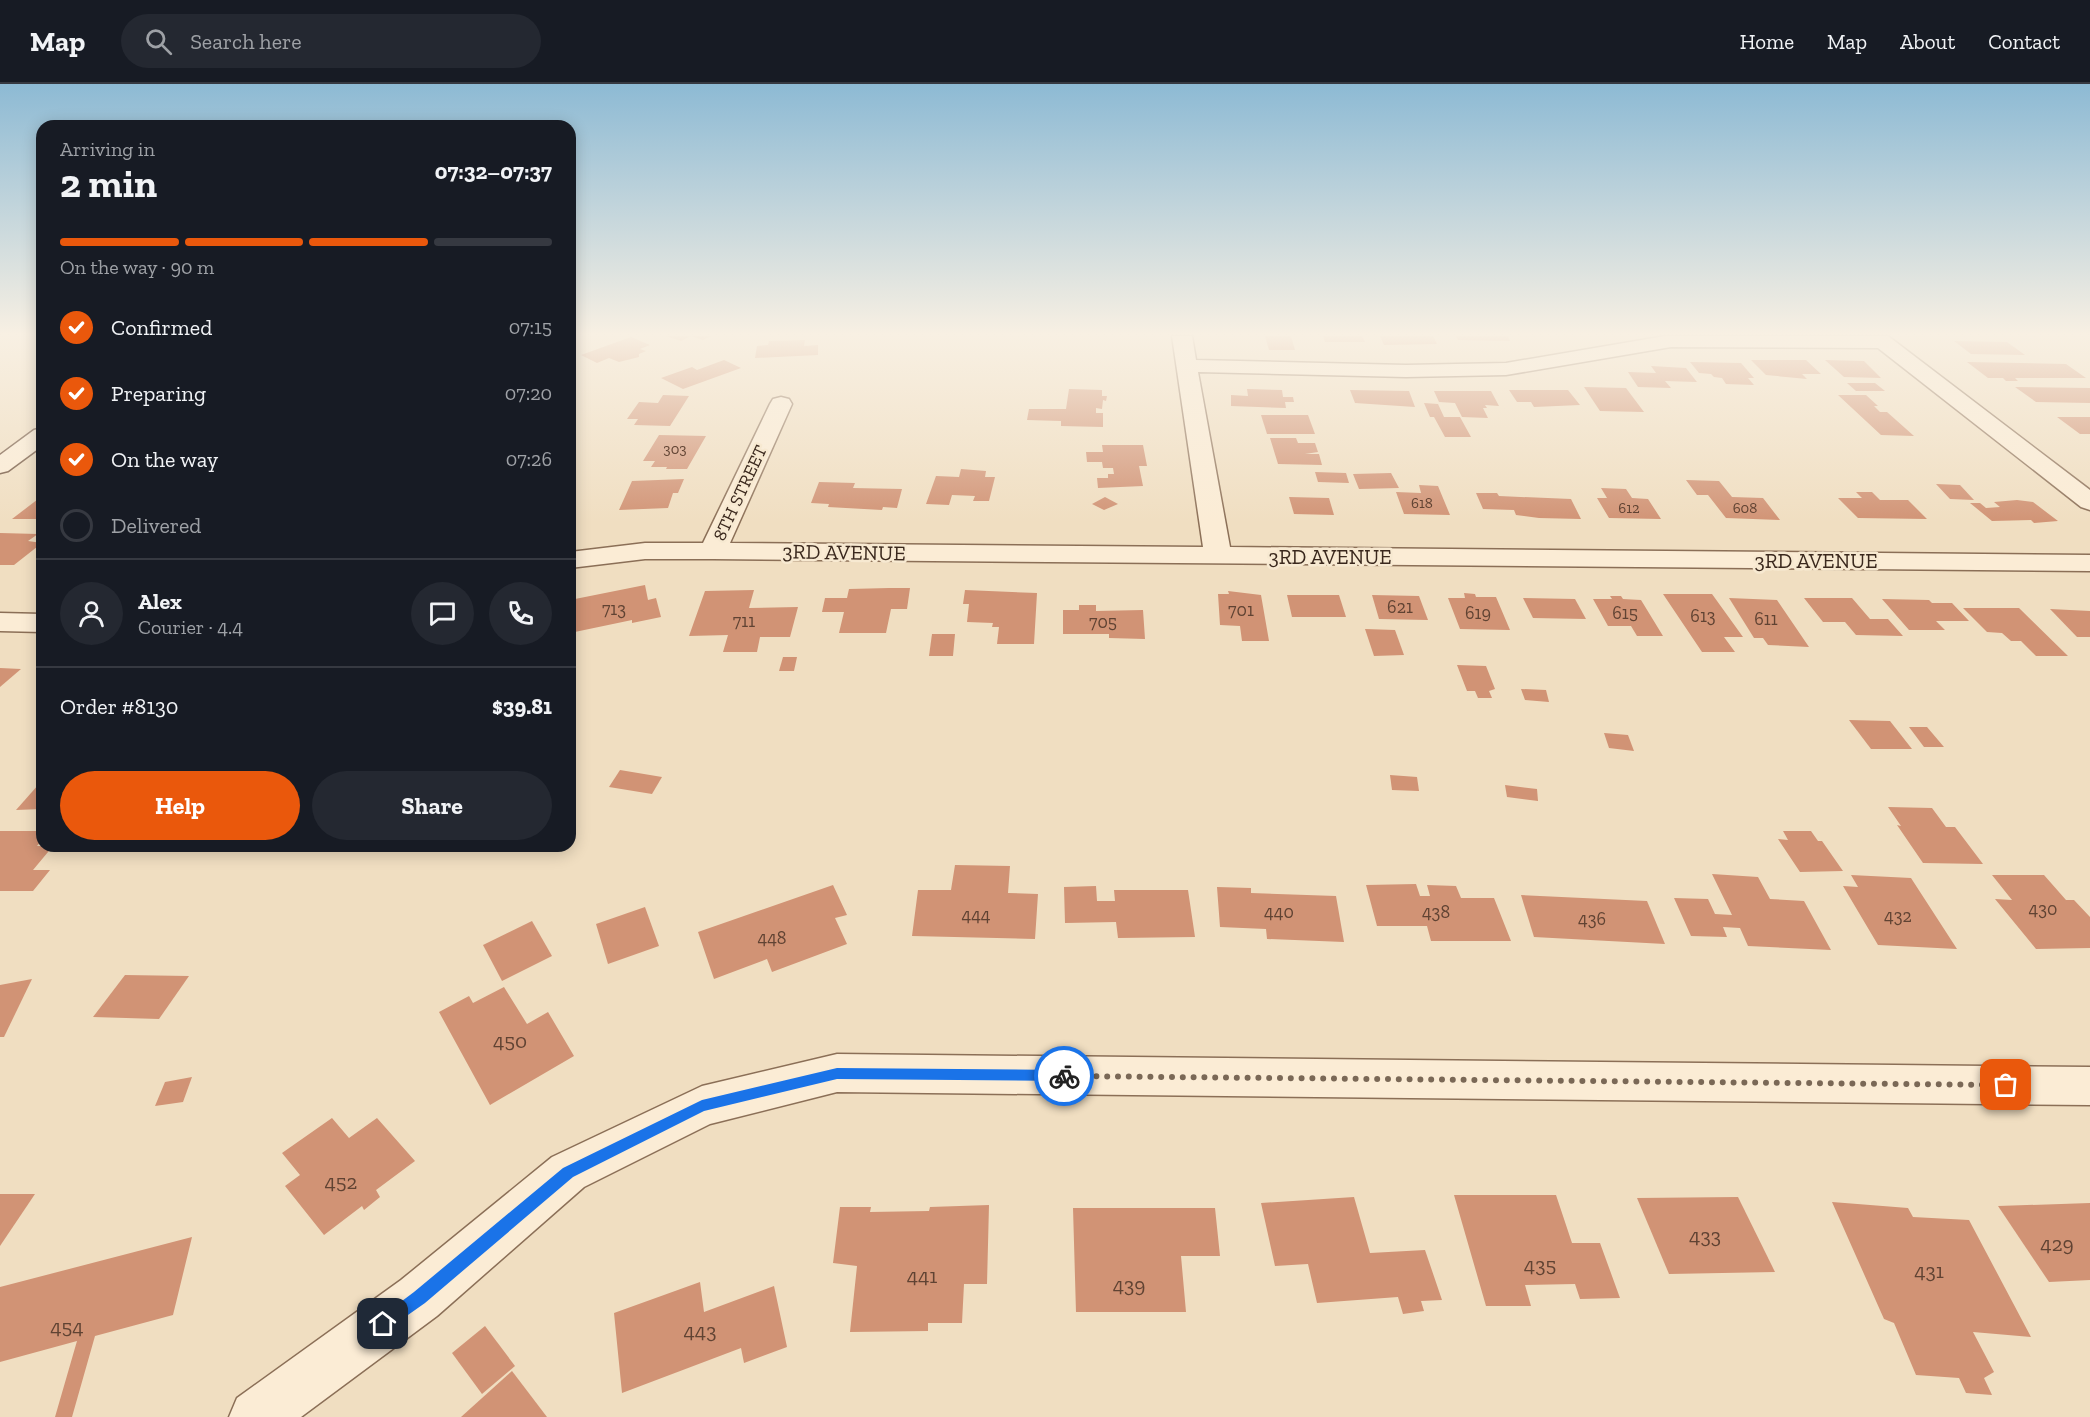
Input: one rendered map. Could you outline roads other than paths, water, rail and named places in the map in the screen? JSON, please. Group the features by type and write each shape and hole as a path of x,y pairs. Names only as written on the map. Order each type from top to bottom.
{"street":[{"path":"1194,398 1218,556"},
{"path":"1956,398 2090,502"},
{"name":"8TH STREET","path":"713,550 781,404"},
{"path":"0,466 36,439"},
{"name":"3RD AVENUE","path":"576,559 645,551 713,550 2090,563"},
{"path":"0,622 36,623"},
{"path":"256,1417 419,1298 568,1172 702,1106 837,1073 2090,1086"}]}
